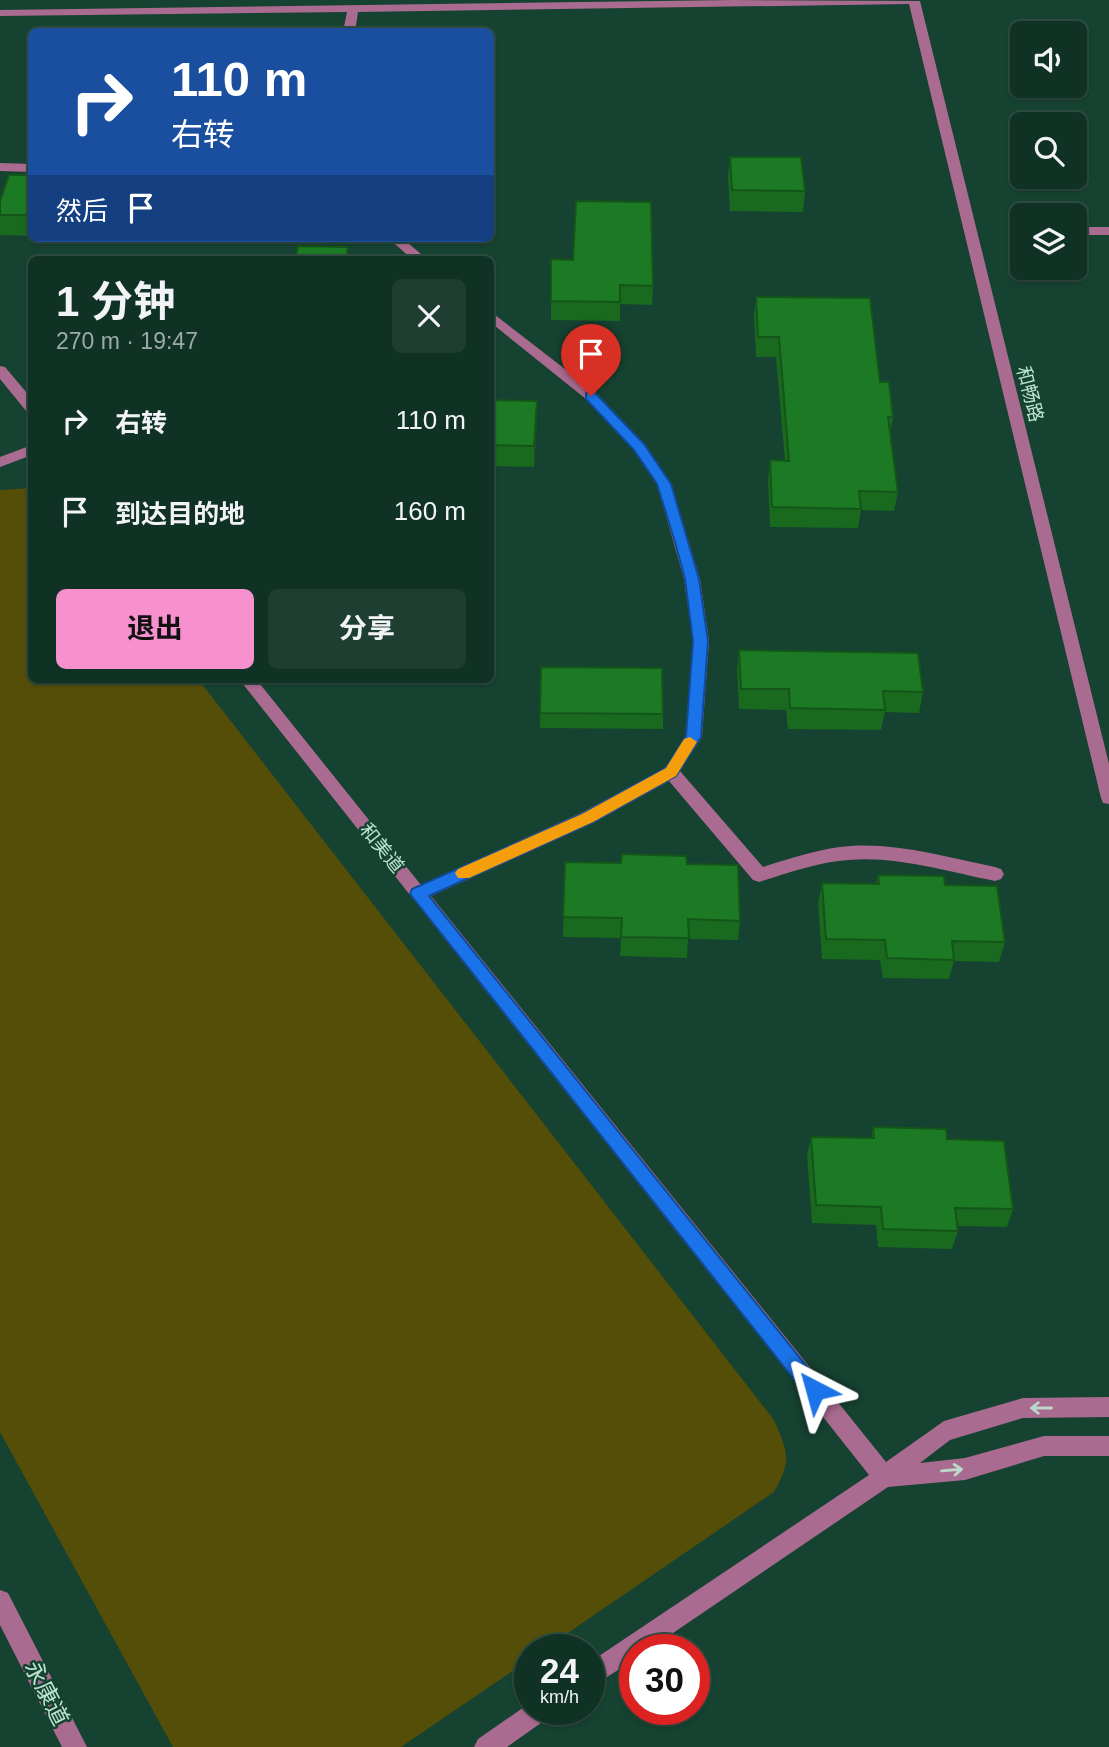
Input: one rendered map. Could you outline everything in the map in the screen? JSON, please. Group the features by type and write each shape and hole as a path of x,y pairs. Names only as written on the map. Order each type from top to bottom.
{"street":[{"path":"0,13 914,1"},
{"name":"和畅路","path":"914,1 1109,798"},
{"path":"350,28 353,8"},
{"path":"0,167 28,168"},
{"path":"1087,231 1109,231"},
{"path":"399,242 416,256"},
{"path":"418,894 587,818 671,772 694,737 701,641 692,579 664,484 639,447 591,396 494,318"},
{"path":"0,370 28,404"},
{"path":"0,462 28,452"},
{"name":"和美道","path":"250,683 884,1477"},
{"path":"671,772 759,874 811,859 852,853 897,857 995,874"},
{"path":"605,1666 884,1477 944,1431 1023,1408 1109,1407"},
{"path":"884,1477 965,1469 1044,1446 1109,1446"},
{"name":"永康道","path":"0,1601 75,1747"},
{"path":"486,1747 519,1725"}],"shaded area":[{"path":"28,488 28,683 201,683 774,1420 785,1448 786,1464 774,1492 566,1634 514,1634 514,1670 401,1747 173,1747 0,1432 0,490"}],"building":[{"path":"730,157 801,157 805,191 732,190"},
{"path":"9,175 28,175 28,215 0,215 0,201"},
{"path":"576,201 651,202 653,286 620,285 620,302 551,301 551,259 573,260"},
{"path":"298,246 348,247 346,256 296,256"},
{"path":"756,297 870,298 880,382 889,382 893,417 888,417 898,492 859,491 861,509 772,507 770,460 789,461 779,337 758,337"},
{"path":"494,400 537,401 534,446 494,445"},
{"path":"739,650 918,653 923,692 883,691 885,710 790,708 789,689 741,689"},
{"path":"541,667 662,668 663,714 540,713"},
{"path":"622,854 686,856 687,864 738,865 740,921 688,919 689,938 621,937 622,918 563,917 565,862 621,863"},
{"path":"878,875 944,876 945,885 997,886 1005,942 952,941 954,960 887,958 885,940 826,939 822,883 879,884"},
{"path":"873,1127 946,1129 947,1139 1004,1141 1013,1209 955,1208 958,1231 883,1229 881,1207 816,1205 811,1137 874,1138"}],"slow traffic":[{"path":"463,873 587,818 671,772 690,742"}],"route":[{"path":"591,396 639,447 664,484 692,579 701,641 694,737 671,772 587,818 418,894 815,1390"}]}
